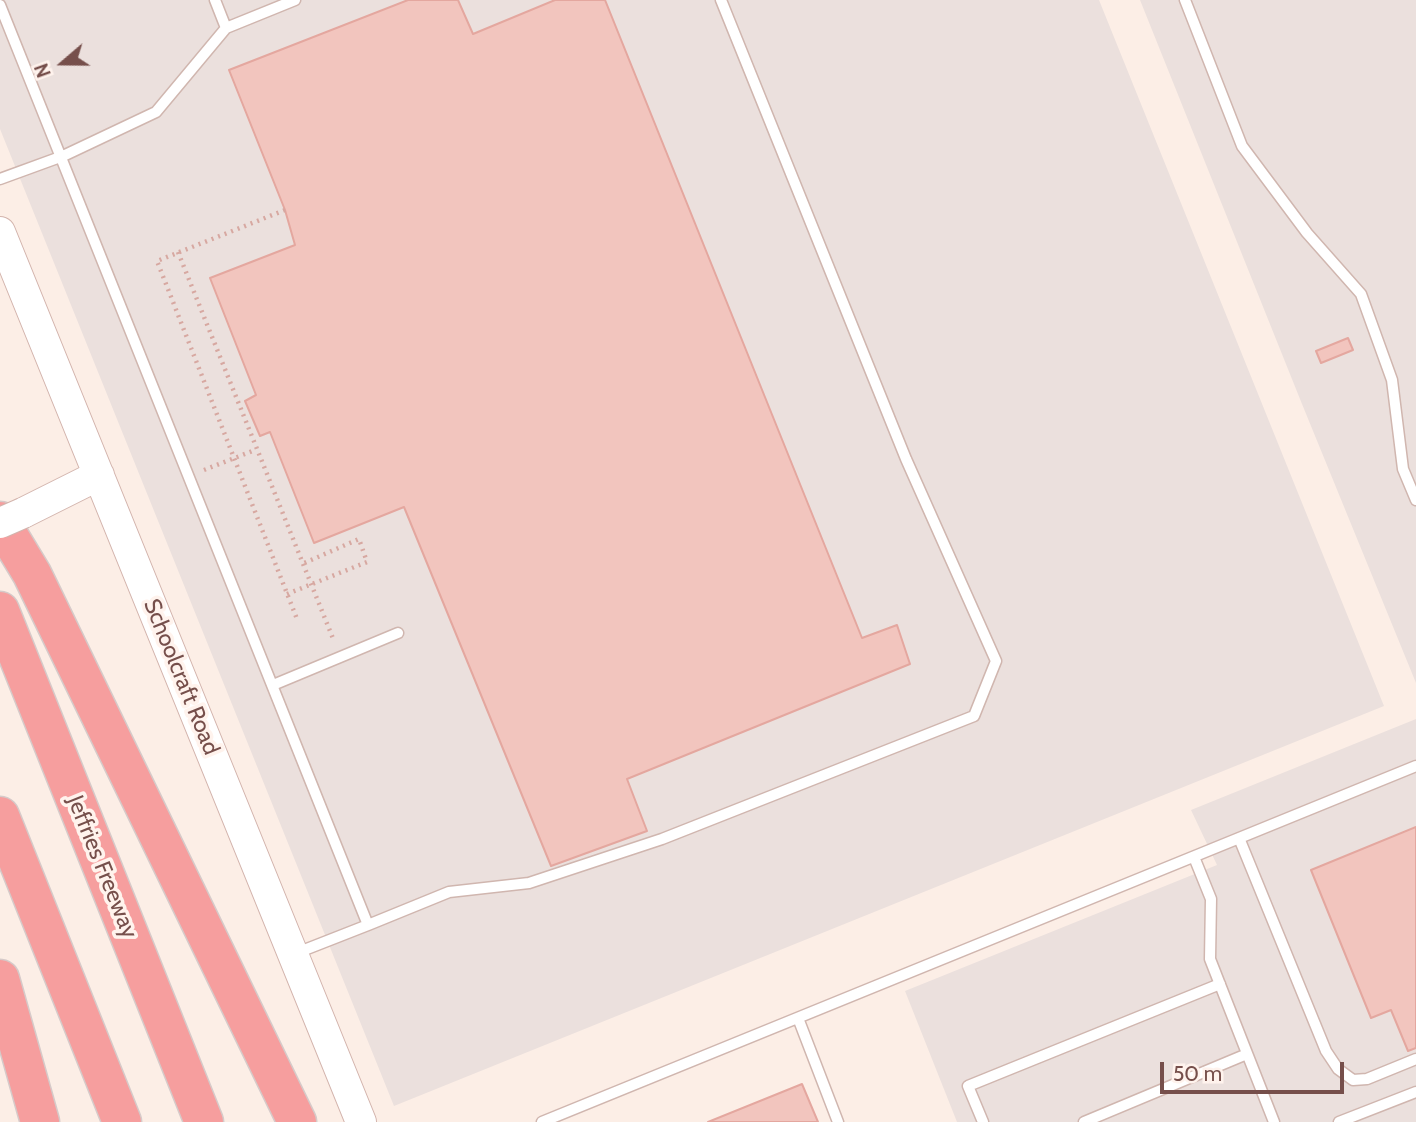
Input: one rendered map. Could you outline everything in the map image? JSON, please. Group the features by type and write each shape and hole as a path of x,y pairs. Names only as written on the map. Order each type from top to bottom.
{"highway":[{"path":"8,519 32,574 297,1122"},
{"name":"Jeffries Freeway","path":"0,611 204,1122"},
{"path":"0,816 122,1122"},
{"path":"0,979 40,1122"}],"main road":[{"name":"Schoolcraft Road","path":"0,232 361,1122"},
{"path":"8,519 99,475"}],"lane":[{"path":"215,0 226,28"},
{"path":"0,179 63,156 156,112 226,28 295,0"},
{"path":"294,954 449,892 529,883 662,839 974,716 996,661 906,459 721,0"},
{"path":"1185,0 1242,146 1307,233 1361,294 1392,380 1404,469 1416,500"},
{"path":"0,5 63,156 368,925"},
{"path":"273,685 398,633"},
{"path":"542,1122 1416,766"},
{"path":"1239,838 1326,1051 1338,1069 1353,1080 1367,1079 1416,1059"},
{"path":"1194,857 1211,899 1210,959 1274,1122"},
{"path":"983,1122 968,1086 1220,984"},
{"path":"798,1018 838,1122"},
{"path":"1084,1122 1247,1054"},
{"path":"1339,1122 1416,1091"}],"path":[{"path":"285,210 157,261 297,619"},
{"path":"178,252 255,450 341,658"},
{"path":"190,475 255,450"},
{"path":"287,594 367,562 359,540 302,564"}],"shaded area":[{"path":"0,0 1099,0 1384,706 394,1106 0,129"},
{"path":"1140,0 1416,0 1416,683 1302,404"},
{"path":"1416,719 1416,1122 957,1122 905,991 1217,865 1191,810"}],"building":[{"path":"408,0 458,0 473,34 555,0 605,0 862,638 897,625 910,664 627,779 647,831 551,866 404,507 314,543 270,432 260,436 245,401 256,395 210,278 295,245 285,210 229,70"},
{"path":"1348,338 1353,350 1321,363 1316,351"},
{"path":"1416,827 1416,1048 1408,1051 1391,1010 1371,1018 1311,870"},
{"path":"802,1084 818,1122 708,1122"}]}
